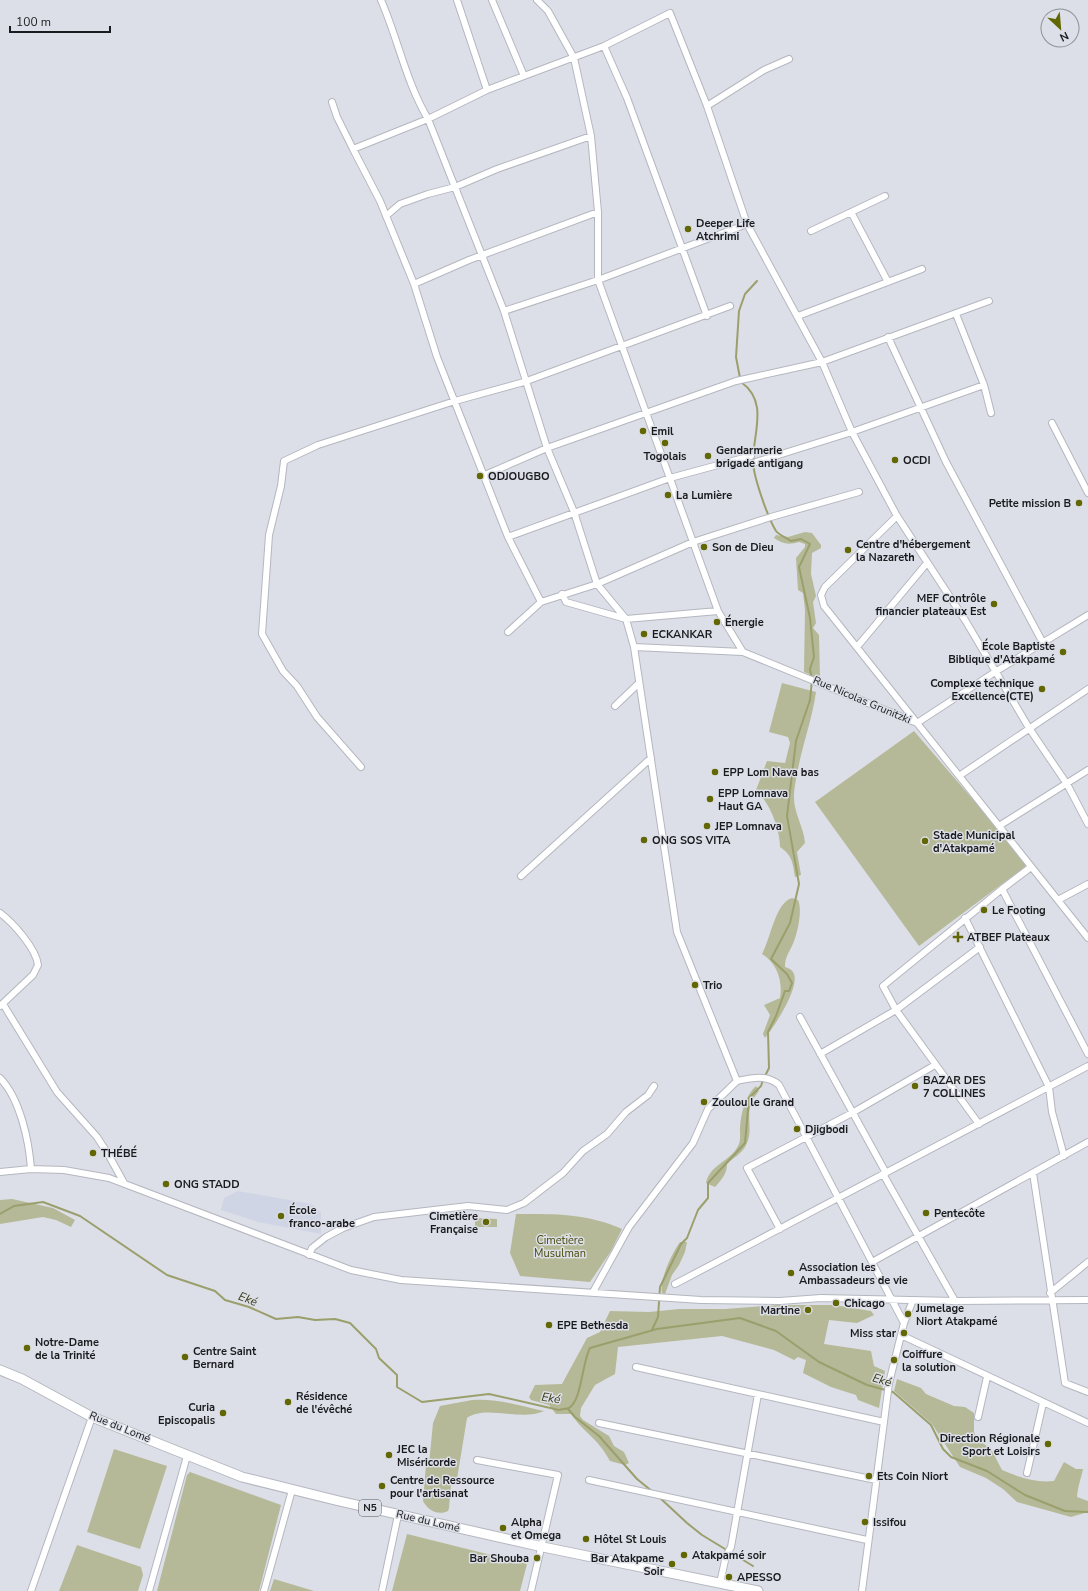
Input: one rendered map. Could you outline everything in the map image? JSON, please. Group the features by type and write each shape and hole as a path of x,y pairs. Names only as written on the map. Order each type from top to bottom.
{"main road":[{"name":"Rue du Lomé","path":"0,1370 22,1379 92,1417 148,1438 187,1456 242,1476 292,1490 398,1515 543,1547 758,1591"}],"street":[{"path":"381,0 396,36 412,87 428,119 504,311 524,382 547,448 574,512 597,584 626,619 634,647 677,932 737,1081"},
{"path":"457,0 487,90"},
{"path":"492,0 524,76"},
{"path":"536,0 548,11 574,58 591,136 598,212 598,280 718,611 743,652"},
{"path":"353,149 428,119 487,90 604,46 670,13 707,106 747,224 765,261 798,316 822,362 852,432 898,516 1029,728 1067,784 1088,824"},
{"path":"604,46 627,98 706,316"},
{"path":"707,106 764,70 789,59"},
{"path":"332,102 337,117 386,216 414,284 437,357 476,459 485,475 508,537 542,602"},
{"path":"386,216 400,204 428,194 455,187 497,169 591,136"},
{"path":"811,231 885,196"},
{"path":"414,284 454,266 598,212"},
{"path":"851,212 888,282"},
{"path":"504,311 598,280 747,224"},
{"path":"798,316 922,269"},
{"path":"485,475 547,448 736,380 822,362 989,301"},
{"path":"361,767 316,717 297,686 284,671 262,634 269,535 281,486 284,461 318,444 455,401 524,382 730,306"},
{"path":"956,314 984,386 991,413"},
{"path":"888,337 946,462 1043,643"},
{"path":"756,462 852,432 920,407 984,386"},
{"path":"1052,423 1088,493"},
{"path":"508,537 670,478 751,456"},
{"path":"508,632 542,602 562,594 597,584 693,542 859,492"},
{"path":"898,516 825,587 821,595 824,606 917,722 1088,615"},
{"path":"857,647 927,563"},
{"path":"562,594 566,602 626,619 718,611"},
{"name":"Rue Nicolas Grunitzki","path":"634,647 743,652 917,722 1088,938"},
{"path":"615,706 639,684"},
{"path":"959,776 1029,728 1087,692"},
{"path":"521,876 651,758"},
{"path":"999,826 1088,770"},
{"path":"978,1124 896,1010 883,986 965,918 1031,867"},
{"path":"1058,900 1088,884"},
{"path":"1002,889 1088,1054"},
{"path":"0,913 8,919 24,938 34,954 38,965 33,975 1,1005 57,1092 97,1137 124,1183"},
{"path":"965,918 1050,1087 1052,1112 1064,1156"},
{"path":"820,1054 896,1010 980,947"},
{"path":"800,1018 884,1174 955,1301"},
{"path":"780,1229 747,1168 852,1113 935,1065"},
{"path":"675,1284 1088,1066"},
{"path":"0,1078 10,1088 29,1145 30,1169"},
{"path":"593,1292 629,1227 693,1143 708,1109 737,1081 762,1078 774,1080 779,1085 808,1137 838,1198 904,1323"},
{"path":"309,1255 312,1248 326,1237 343,1228 374,1217 460,1207 507,1210 524,1203 564,1173 583,1151 607,1134 626,1112 648,1095 654,1086"},
{"path":"872,1262 1088,1142"},
{"path":"0,1172 30,1169 75,1172 110,1178 351,1270 401,1280 457,1285 593,1292 664,1299 774,1301 821,1298 955,1301 1088,1300"},
{"path":"1033,1173 1050,1293 1065,1383 1088,1392"},
{"path":"1050,1293 1088,1262"},
{"path":"862,1591 867,1540 889,1383 904,1323 913,1300"},
{"path":"901,1335 1042,1403 1088,1423"},
{"path":"636,1367 884,1422"},
{"path":"978,1417 987,1377"},
{"path":"720,1583 726,1556 731,1547 758,1394"},
{"path":"1027,1473 1042,1403"},
{"path":"31,1591 92,1417"},
{"path":"599,1423 876,1480"},
{"path":"149,1591 187,1456"},
{"path":"477,1460 558,1476 532,1591"},
{"path":"589,1480 867,1540"},
{"path":"264,1591 292,1490"},
{"path":"382,1591 398,1515"}],"shaded area":[{"path":"238,1191 312,1204 321,1213 321,1234 258,1222 221,1210 224,1198"}],"green space":[{"path":"805,532 812,533 821,545 821,548 812,553 811,574 816,596 813,602 816,623 813,628 819,635 820,679 804,672 805,610 803,593 798,590 796,558 805,547 805,544 799,542 780,542 774,538 776,535 788,537"},
{"path":"782,683 816,692 794,790 795,807 803,831 805,843 797,852 801,875 795,877 794,868 789,856 780,847 776,824 770,809 756,790 767,761 785,763 790,743 788,737 769,732"},
{"name":"Stade Municipal d'Atakpamé","path":"914,731 981,809 1026,866 919,946 815,802"},
{"path":"792,898 798,900 800,916 796,936 786,959 785,967 793,972 795,978 794,986 786,1006 765,1038 763,1034 770,1015 764,1005 780,998 781,985 778,973 772,962 762,954 777,914 786,901"},
{"path":"756,1086 759,1091 751,1104 749,1115 750,1131 745,1147 727,1164 725,1174 715,1187 706,1183 712,1171 730,1156 738,1146 740,1140 741,1117 744,1105 752,1090"},
{"path":"12,1199 53,1208 75,1220 71,1227 56,1220 43,1217 0,1224 0,1200"},
{"name":"Cimetière Musulman","path":"516,1214 583,1217 622,1229 611,1251 590,1282 520,1276 510,1253"},
{"path":"475,1218 497,1219 497,1227 475,1227"},
{"path":"680,1242 687,1242 685,1252 672,1275 665,1294 662,1293 662,1281 664,1274 673,1253"},
{"path":"779,1305 834,1305 871,1311 874,1315 857,1323 829,1320 824,1344 871,1351 874,1366 885,1371 879,1408 858,1400 856,1395 831,1387 803,1373 806,1360 798,1357 794,1360 774,1350 722,1336 618,1347 615,1374 595,1385 581,1408 580,1416 583,1420 609,1436 614,1446 624,1452 629,1463 625,1465 610,1461 601,1447 571,1414 556,1414 549,1405 531,1400 529,1397 535,1385 562,1384 587,1338 600,1332 610,1311 649,1312 679,1309 725,1309"},
{"path":"897,1379 921,1388 926,1394 954,1406 965,1407 974,1413 974,1432 977,1439 991,1449 1002,1470 1027,1479 1054,1481 1064,1462 1076,1469 1083,1469 1077,1497 1088,1501 1088,1512 1071,1517 1017,1502 1003,1489 986,1478 960,1467 932,1424 894,1391"},
{"path":"472,1400 499,1401 544,1411 525,1415 483,1413 475,1414 467,1418 456,1485 451,1484 448,1511 440,1513 433,1511 427,1507 423,1501 426,1464 429,1464 433,1423 440,1406"},
{"path":"114,1449 167,1466 140,1549 87,1532"},
{"path":"190,1472 281,1505 259,1591 157,1591 187,1475"},
{"path":"407,1534 527,1564 520,1591 392,1591"},
{"path":"77,1545 141,1567 143,1575 138,1591 59,1591"},
{"path":"274,1579 314,1591 270,1591"}],"waterway":[{"path":"740,378 736,357 739,311 745,294 757,281"},
{"path":"741,382 750,390 755,399 757,408 758,418 753,461 758,486 769,517 779,534 791,541 801,539 810,544 799,567 810,618 814,657 810,669 812,680 810,700 796,741 787,816 799,884 790,923 771,959 787,974 792,983 789,991 785,991 776,1016 768,1032 769,1068 765,1076"},
{"path":"652,1330 658,1317 660,1287 681,1244 687,1238 698,1210 708,1198 708,1183 745,1143 749,1098 761,1086 763,1080"},
{"name":"Eké","path":"0,1214 14,1206 43,1202 80,1216 167,1275 215,1291 225,1300 249,1307 276,1319 298,1317 315,1320 335,1319 350,1323 376,1349 379,1358 397,1375 397,1387 422,1402 489,1394 559,1410 569,1408 577,1397 587,1354 590,1348 657,1329 740,1318 776,1331 819,1362 867,1385 893,1392 931,1425 943,1449 951,1457 987,1471 1025,1495 1065,1511 1088,1512"},
{"path":"568,1409 575,1417 599,1436 637,1479 653,1492"},
{"path":"659,1497 702,1535 753,1566"}],"place":[{"name":"Deeper Life Atchrimi","path":"688,229"},
{"name":"Emil","path":"643,431"},
{"name":"Togolais","path":"665,443"},
{"name":"Gendarmerie brigade antigang","path":"708,456"},
{"name":"OCDI","path":"895,460"},
{"name":"ODJOUGBO","path":"480,476"},
{"name":"La Lumière","path":"668,495"},
{"name":"Petite mission B","path":"1079,503"},
{"name":"Son de Dieu","path":"704,547"},
{"name":"Centre d'hébergement la Nazareth","path":"848,550"},
{"name":"MEF Contrôle financier plateaux Est","path":"994,604"},
{"name":"Énergie","path":"717,622"},
{"name":"ECKANKAR","path":"644,634"},
{"name":"École Baptiste Biblique d'Atakpamé","path":"1063,652"},
{"name":"Complexe technique Excellence(CTE)","path":"1042,689"},
{"name":"EPP Lom Nava bas","path":"715,772"},
{"name":"EPP Lomnava Haut GA","path":"710,799"},
{"name":"JEP Lomnava","path":"707,826"},
{"name":"ONG SOS VITA","path":"644,840"},
{"name":"Stade Municipal d'Atakpamé","path":"925,841"},
{"name":"Le Footing","path":"984,910"},
{"name":"ATBEF Plateaux","path":"958,937"},
{"name":"Trio","path":"695,985"},
{"name":"BAZAR DES 7 COLLINES","path":"915,1086"},
{"name":"Zoulou le Grand","path":"704,1102"},
{"name":"Djigbodi","path":"797,1129"},
{"name":"THÉBÉ","path":"93,1153"},
{"name":"ONG STADD","path":"166,1184"},
{"name":"Pentecôte","path":"926,1213"},
{"name":"École franco-arabe","path":"281,1216"},
{"name":"Cimetière Française","path":"486,1222"},
{"name":"Association les Ambassadeurs de vie","path":"791,1273"},
{"name":"Chicago","path":"836,1303"},
{"name":"Martine","path":"808,1310"},
{"name":"Jumelage Niort Atakpamé","path":"908,1314"},
{"name":"EPE Bethesda","path":"549,1325"},
{"name":"Miss star","path":"904,1333"},
{"name":"Notre-Dame de la Trinité","path":"27,1348"},
{"name":"Centre Saint Bernard","path":"185,1357"},
{"name":"Coiffure la solution","path":"894,1360"},
{"name":"Résidence de l'évêché","path":"288,1402"},
{"name":"Curia Episcopalis","path":"223,1413"},
{"name":"Direction Régionale Sport et Loisirs","path":"1048,1444"},
{"name":"JEC la Miséricorde","path":"389,1455"},
{"name":"Ets Coin Niort","path":"869,1476"},
{"name":"Centre de Ressource pour l'artisanat","path":"382,1486"},
{"name":"Issifou","path":"865,1522"},
{"name":"Alpha et Omega","path":"503,1528"},
{"name":"Hôtel St Louis","path":"586,1539"},
{"name":"Atakpamé soir","path":"684,1555"},
{"name":"Bar Shouba","path":"537,1558"},
{"name":"Bar Atakpame Soir","path":"672,1564"},
{"name":"APESSO","path":"729,1577"}]}
